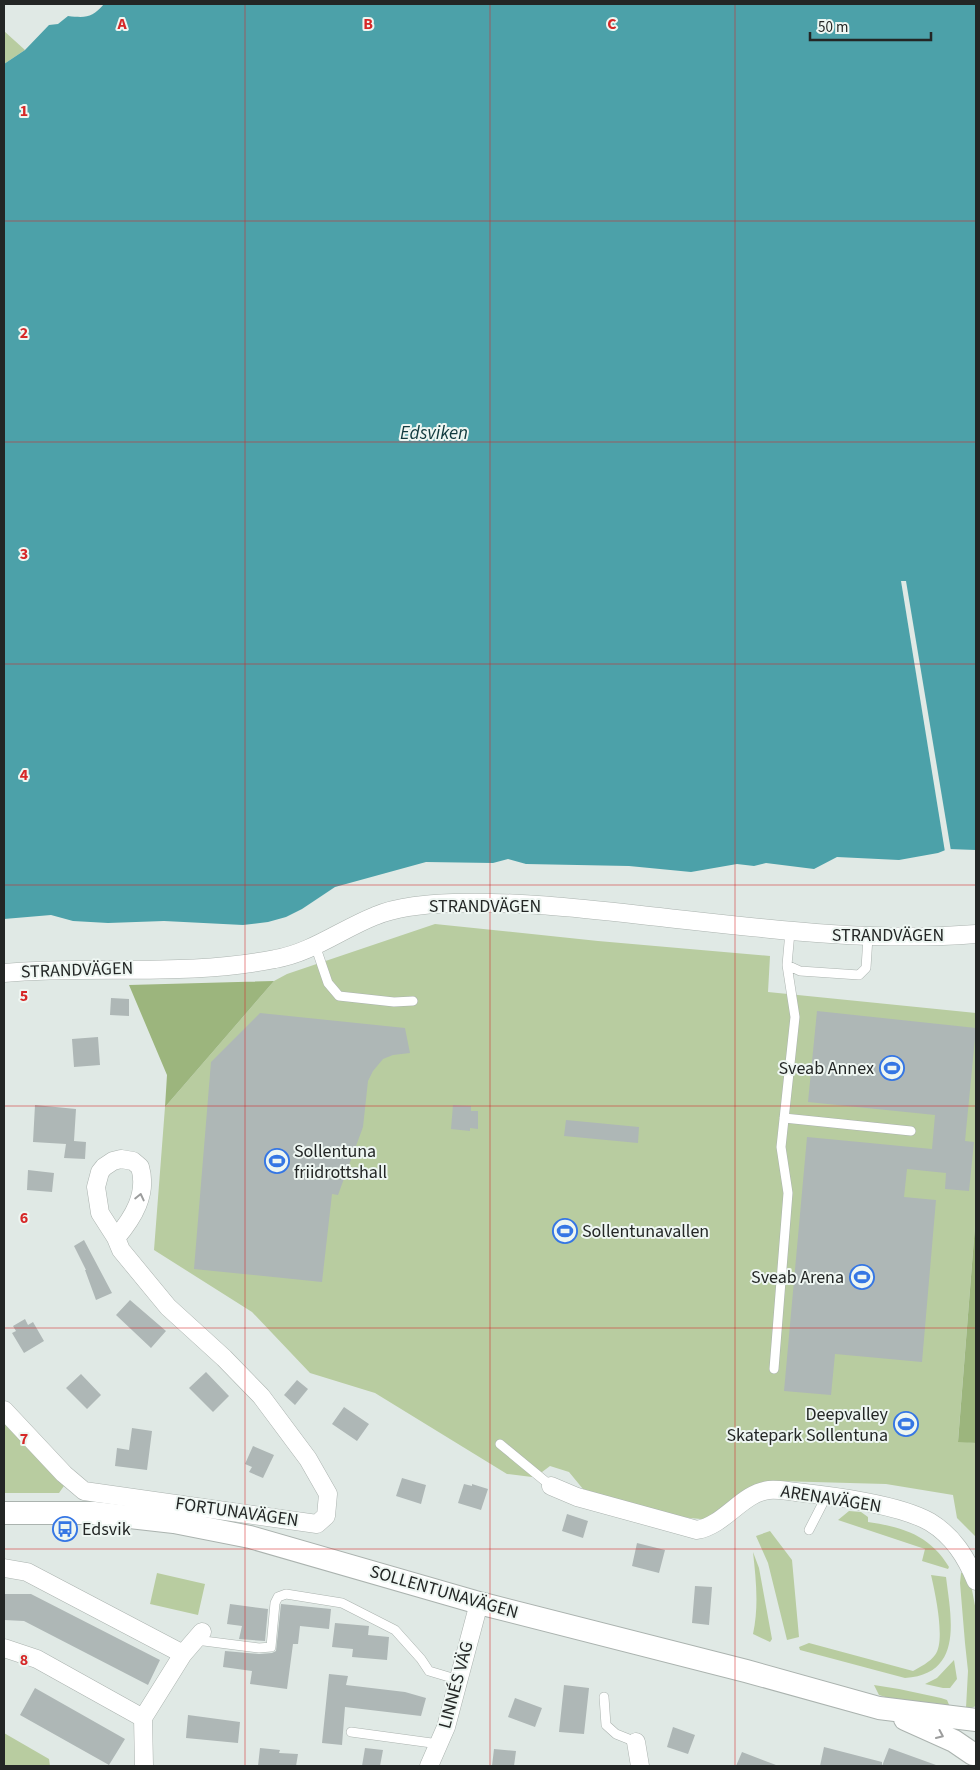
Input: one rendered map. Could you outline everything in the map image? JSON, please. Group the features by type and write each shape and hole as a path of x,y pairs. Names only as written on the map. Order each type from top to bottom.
{"street":[{"name":"STRANDVÄGEN","path":"4,973 79,969 233,967 279,959 315,945 377,915 411,907 451,903 497,902 567,907 790,932 868,937 976,934"},
{"name":"FORTUNAVÄGEN","path":"4,1410 64,1474 84,1491 317,1524 326,1516 328,1494 308,1459 261,1396 224,1358 168,1308 121,1250 116,1238"},
{"name":"ARENAVÄGEN","path":"551,1486 577,1497 696,1530 716,1523 754,1494 769,1489 827,1495 890,1508 912,1514 930,1522 957,1545 968,1562 976,1581"},
{"name":"SOLLENTUNAVÄGEN","path":"4,1513 94,1513 174,1522 250,1537 478,1603 736,1669 879,1708 976,1720"},
{"path":"4,1568 27,1572 184,1654"},
{"name":"LINNÉS VÄG","path":"429,1766 446,1727 478,1603"},
{"path":"144,1766 143,1718 184,1654 199,1636"},
{"path":"4,1648 37,1659 143,1718"},
{"name":"SOLLENTUNAVÄGEN","path":"879,1708 954,1741 974,1757"},
{"path":"974,1757 971,1739 976,1726"},
{"path":"636,1742 640,1766"}],"lane":[{"path":"774,1369 788,1192 781,1147 795,1017 793,994 787,965 790,932"},
{"path":"787,965 800,971 859,975 866,968 868,937"},
{"path":"315,945 328,983 339,996 394,1002 413,1001"},
{"path":"784,1118 911,1131"},
{"path":"500,1444 551,1486"},
{"path":"809,1530 827,1495"},
{"path":"199,1636 259,1648 271,1648 275,1602 278,1597 286,1594 342,1603 395,1630 421,1659 429,1671 459,1680"},
{"path":"604,1697 606,1725 616,1734 636,1742"},
{"path":"351,1732 439,1744"}],"green space":[{"path":"4,31 25,50 4,64"},
{"name":"Sollentunavallen","path":"435,924 770,956 768,992 976,1013 976,1213 958,1441 976,1443 976,1537 957,1518 953,1495 886,1484 777,1481 759,1484 712,1520 668,1516 583,1489 569,1472 550,1466 532,1477 507,1474 375,1393 310,1373 252,1312 154,1250 165,1107 274,981 287,974"},
{"path":"274,981 165,1107 167,1075 129,985"},
{"path":"976,1213 976,1443 958,1442"},
{"path":"4,1417 66,1483 59,1493 4,1493"},
{"path":"849,1511 861,1512 868,1517 868,1522 914,1534 933,1547 949,1567 948,1569 922,1561 925,1549 838,1520"},
{"path":"770,1531 792,1560 799,1637 787,1640 768,1563 756,1536"},
{"path":"753,1552 759,1568 772,1639 770,1642 753,1634 756,1583"},
{"path":"968,1569 976,1611 976,1706 969,1709 966,1708 968,1671 960,1583 961,1573"},
{"path":"157,1573 205,1584 198,1615 150,1604"},
{"path":"931,1575 946,1577 951,1626 950,1641 945,1655 937,1666 924,1674 905,1678 800,1650 799,1647 809,1643 913,1671 919,1668 935,1655 940,1639 939,1616"},
{"path":"954,1660 957,1679 950,1688 925,1684 937,1678"},
{"path":"874,1685 941,1698 947,1700 950,1707 923,1709 879,1695"},
{"path":"4,1733 49,1759 50,1766 4,1766"}],"water":[{"name":"Edsviken","path":"104,4 976,4 976,850 948,849 938,853 899,860 837,857 814,869 766,863 754,866 737,864 691,872 629,866 526,864 508,859 493,863 426,862 335,887 302,909 286,917 268,922 243,925 164,921 108,923 73,921 51,915 4,919 4,64 25,50 49,25 58,24 68,16 88,16 96,12"}],"pier":[{"path":"901,581 906,581 951,851 945,852"}],"building":[{"path":"111,998 129,999 129,1016 110,1015"},
{"name":"Sveab Arena","path":"817,1011 976,1028 965,1141 974,1142 969,1191 945,1189 946,1173 907,1169 904,1197 936,1200 922,1362 835,1354 831,1395 784,1391 807,1137 932,1149 935,1115 808,1102"},
{"name":"Sollentuna friidrottshall","path":"260,1013 405,1028 410,1053 393,1055 383,1059 373,1071 368,1081 363,1127 338,1195 332,1194 322,1282 194,1269 211,1062"},
{"path":"98,1037 100,1065 74,1067 72,1039"},
{"path":"35,1105 76,1109 74,1141 86,1142 85,1159 64,1158 66,1144 33,1142"},
{"path":"453,1105 471,1106 471,1111 478,1111 478,1129 470,1128 470,1131 451,1129"},
{"path":"566,1120 639,1127 638,1143 564,1136"},
{"path":"28,1170 54,1173 52,1192 27,1190"},
{"path":"84,1240 112,1293 96,1300 86,1270 74,1246"},
{"path":"130,1300 166,1331 151,1348 116,1315"},
{"path":"25,1319 28,1325 33,1322 44,1341 24,1353 12,1333 16,1331 13,1326"},
{"path":"206,1372 229,1396 213,1412 189,1388"},
{"path":"81,1374 101,1395 87,1409 66,1388"},
{"path":"297,1380 308,1389 295,1405 284,1395"},
{"path":"344,1407 369,1424 357,1441 332,1424"},
{"path":"132,1428 152,1431 147,1470 115,1466 117,1448 129,1450"},
{"path":"253,1446 274,1455 263,1478 249,1472 252,1467 245,1464"},
{"path":"402,1478 426,1485 421,1504 396,1496"},
{"path":"464,1484 472,1486 472,1484 488,1489 481,1510 458,1503"},
{"path":"567,1514 588,1521 583,1538 562,1531"},
{"path":"637,1543 665,1550 659,1573 632,1566"},
{"path":"695,1586 712,1587 709,1625 692,1623"},
{"path":"4,1594 31,1594 160,1660 148,1685 24,1621 4,1620"},
{"path":"230,1604 268,1609 265,1641 239,1639 242,1626 227,1624"},
{"path":"281,1604 331,1609 329,1629 300,1626 298,1644 293,1644 287,1689 250,1684 252,1671 223,1667 225,1651 259,1654 276,1651"},
{"path":"335,1623 369,1626 368,1635 389,1637 387,1660 352,1657 353,1649 332,1647"},
{"path":"329,1674 348,1676 346,1685 405,1692 426,1698 421,1716 345,1707 342,1745 322,1743"},
{"path":"564,1685 589,1688 584,1734 559,1732"},
{"path":"35,1688 125,1739 109,1765 20,1715"},
{"path":"515,1698 542,1708 535,1727 508,1717"},
{"path":"188,1715 240,1722 238,1743 186,1738"},
{"path":"673,1727 695,1735 688,1754 667,1747"},
{"path":"824,1747 882,1762 882,1766 820,1766"},
{"path":"260,1748 280,1750 279,1753 298,1754 296,1766 258,1766"},
{"path":"365,1748 383,1750 380,1766 362,1766"},
{"path":"889,1748 936,1765 882,1766"},
{"path":"494,1749 516,1751 514,1766 492,1766"},
{"path":"742,1752 776,1765 776,1766 736,1766"}],"place":[{"name":"Sveab Annex","path":"892,1068"},
{"name":"Sollentuna friidrottshall","path":"277,1161"},
{"name":"Sollentunavallen","path":"565,1231"},
{"name":"Sveab Arena","path":"862,1277"},
{"name":"Deepvalley Skatepark Sollentuna","path":"906,1424"},
{"name":"Edsvik","path":"65,1529"}]}
